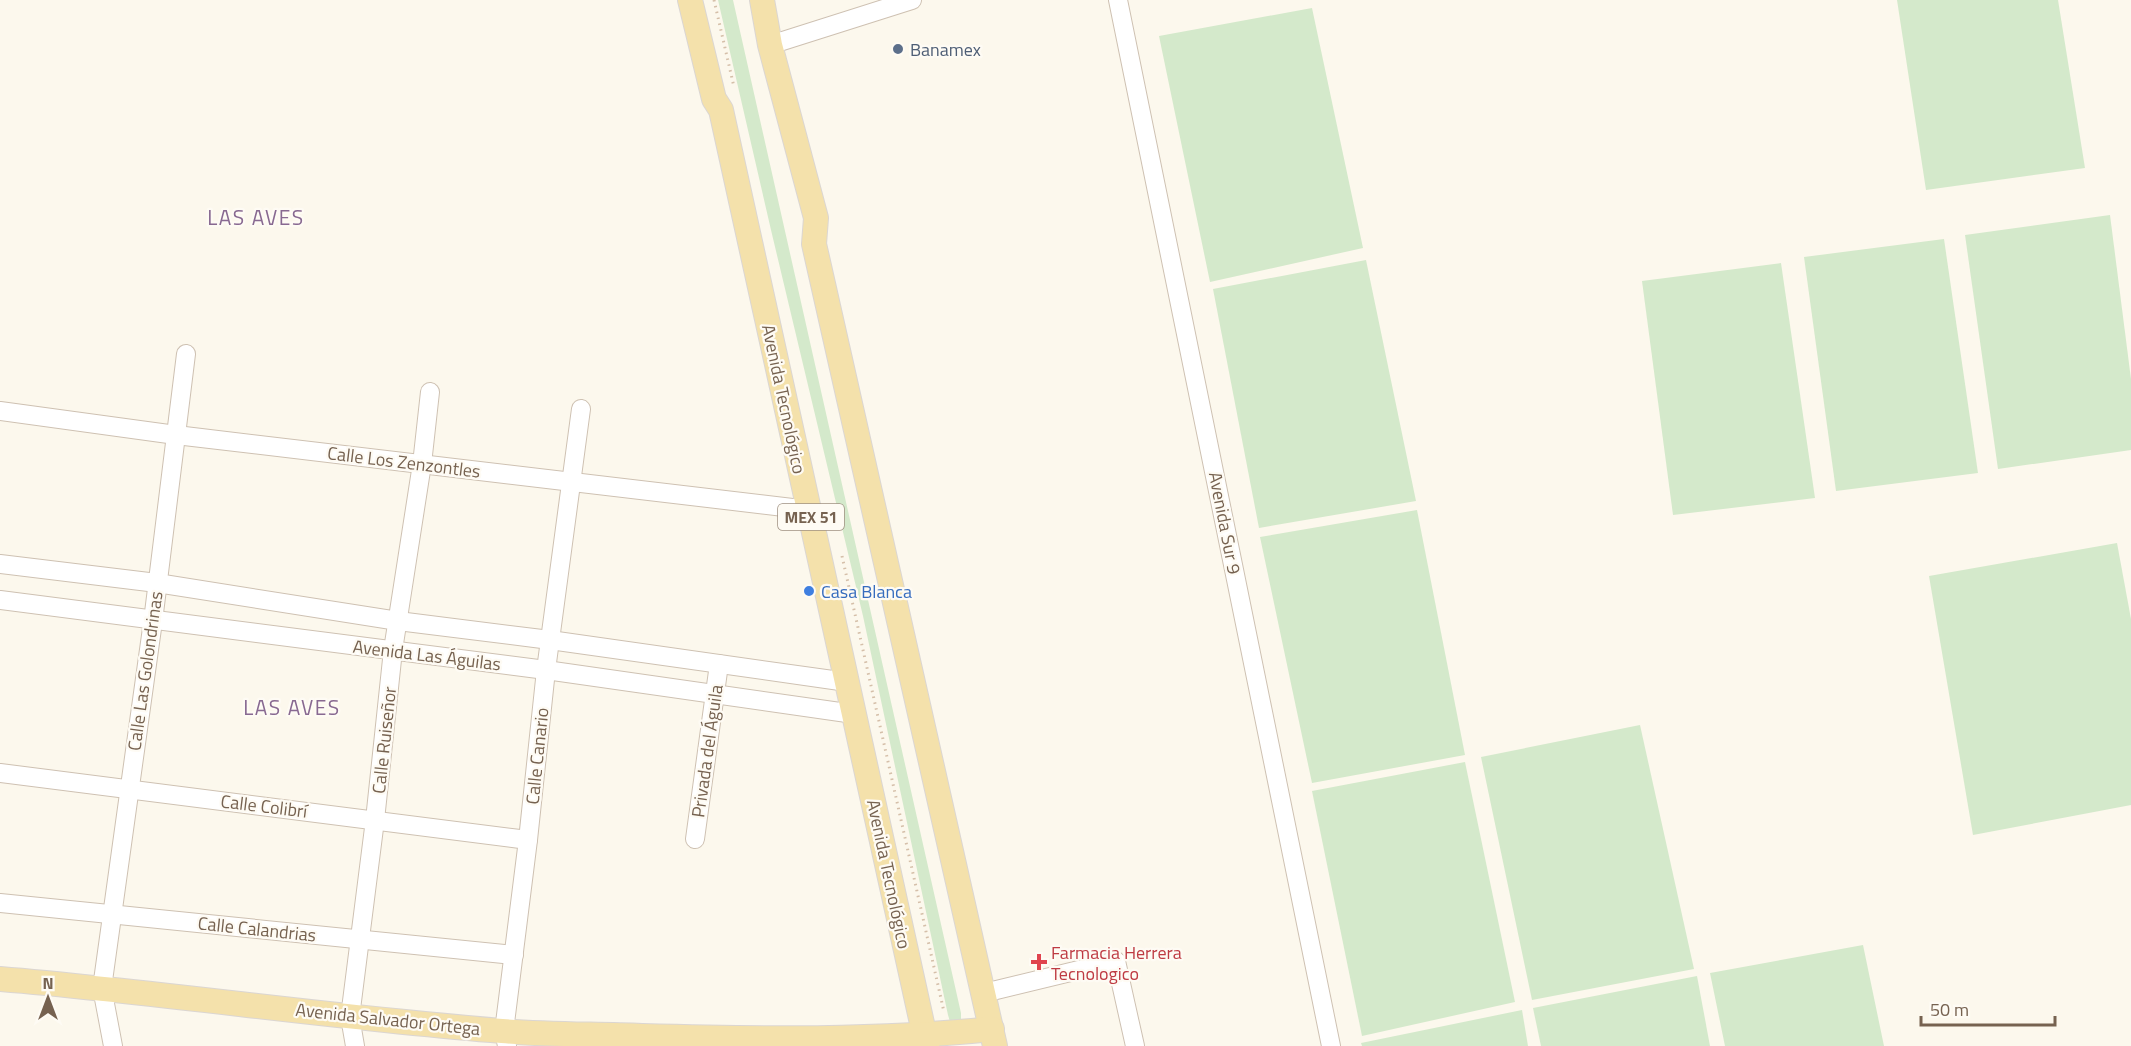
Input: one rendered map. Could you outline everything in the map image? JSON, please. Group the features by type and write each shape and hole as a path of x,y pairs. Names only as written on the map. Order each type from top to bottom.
{"main road":[{"name":"Avenida Tecnológico","path":"690,0 714,99 720,110 926,1041"},
{"path":"698,0 720,110"},
{"path":"753,0 780,123 814,244 994,1038"},
{"path":"762,0 770,45 816,218 814,244"},
{"name":"Avenida Salvador Ortega","path":"0,979 102,988 350,1017 506,1039 738,1042 926,1041 994,1038"}],"street":[{"path":"770,45 912,0"},
{"name":"Avenida Sur 9","path":"1118,0 1331,1046"},
{"name":"Calle Las Golondrinas","path":"113,1046 102,988 153,621 186,354"},
{"name":"Calle Ruiseñor","path":"355,1046 350,1017 375,820 393,650 422,464 430,392"},
{"name":"Calle Canario","path":"506,1039 546,670 581,409"},
{"name":"Calle Los Zenzontles","path":"0,411 176,435 809,510"},
{"name":"Avenida Las Águilas","path":"0,564 158,583 398,621 847,682"},
{"name":"Avenida Las Águilas","path":"0,600 546,670 854,714"},
{"name":"Privada del Águila","path":"695,839 719,664"},
{"name":"Calle Colibrí","path":"0,773 528,840"},
{"name":"Calle Calandrias","path":"0,903 514,955"},
{"path":"984,993 1116,961 1136,1046"}],"green space":[{"path":"718,0 733,0 961,1013 961,1024 951,1025 948,1015 863,616"},
{"path":"1897,0 2058,0 2085,168 1926,190"},
{"path":"1312,8 1363,248 1210,282 1159,36"},
{"path":"2110,215 2131,379 2131,450 1998,469 1965,235"},
{"path":"1944,239 1978,473 1836,491 1804,257"},
{"path":"1366,260 1416,501 1259,528 1213,289"},
{"path":"1781,263 1815,498 1673,515 1642,281"},
{"path":"1417,510 1465,755 1312,783 1260,537"},
{"path":"2117,543 2131,619 2131,805 1973,835 1929,576"},
{"path":"1640,725 1694,969 1532,1000 1481,757"},
{"path":"1465,762 1515,1002 1362,1036 1312,791"},
{"path":"1863,945 1884,1046 1725,1046 1710,973"},
{"path":"1697,976 1710,1046 1541,1046 1533,1008"},
{"path":"1522,1010 1528,1046 1362,1046 1361,1043"}],"place":[{"name":"Banamex","path":"898,49"},
{"name":"Casa Blanca","path":"809,591"},
{"name":"Farmacia Herrera Tecnologico","path":"1039,962"}],"district":[{"name":"LAS AVES","path":"256,217"},
{"name":"LAS AVES","path":"292,707"}]}
